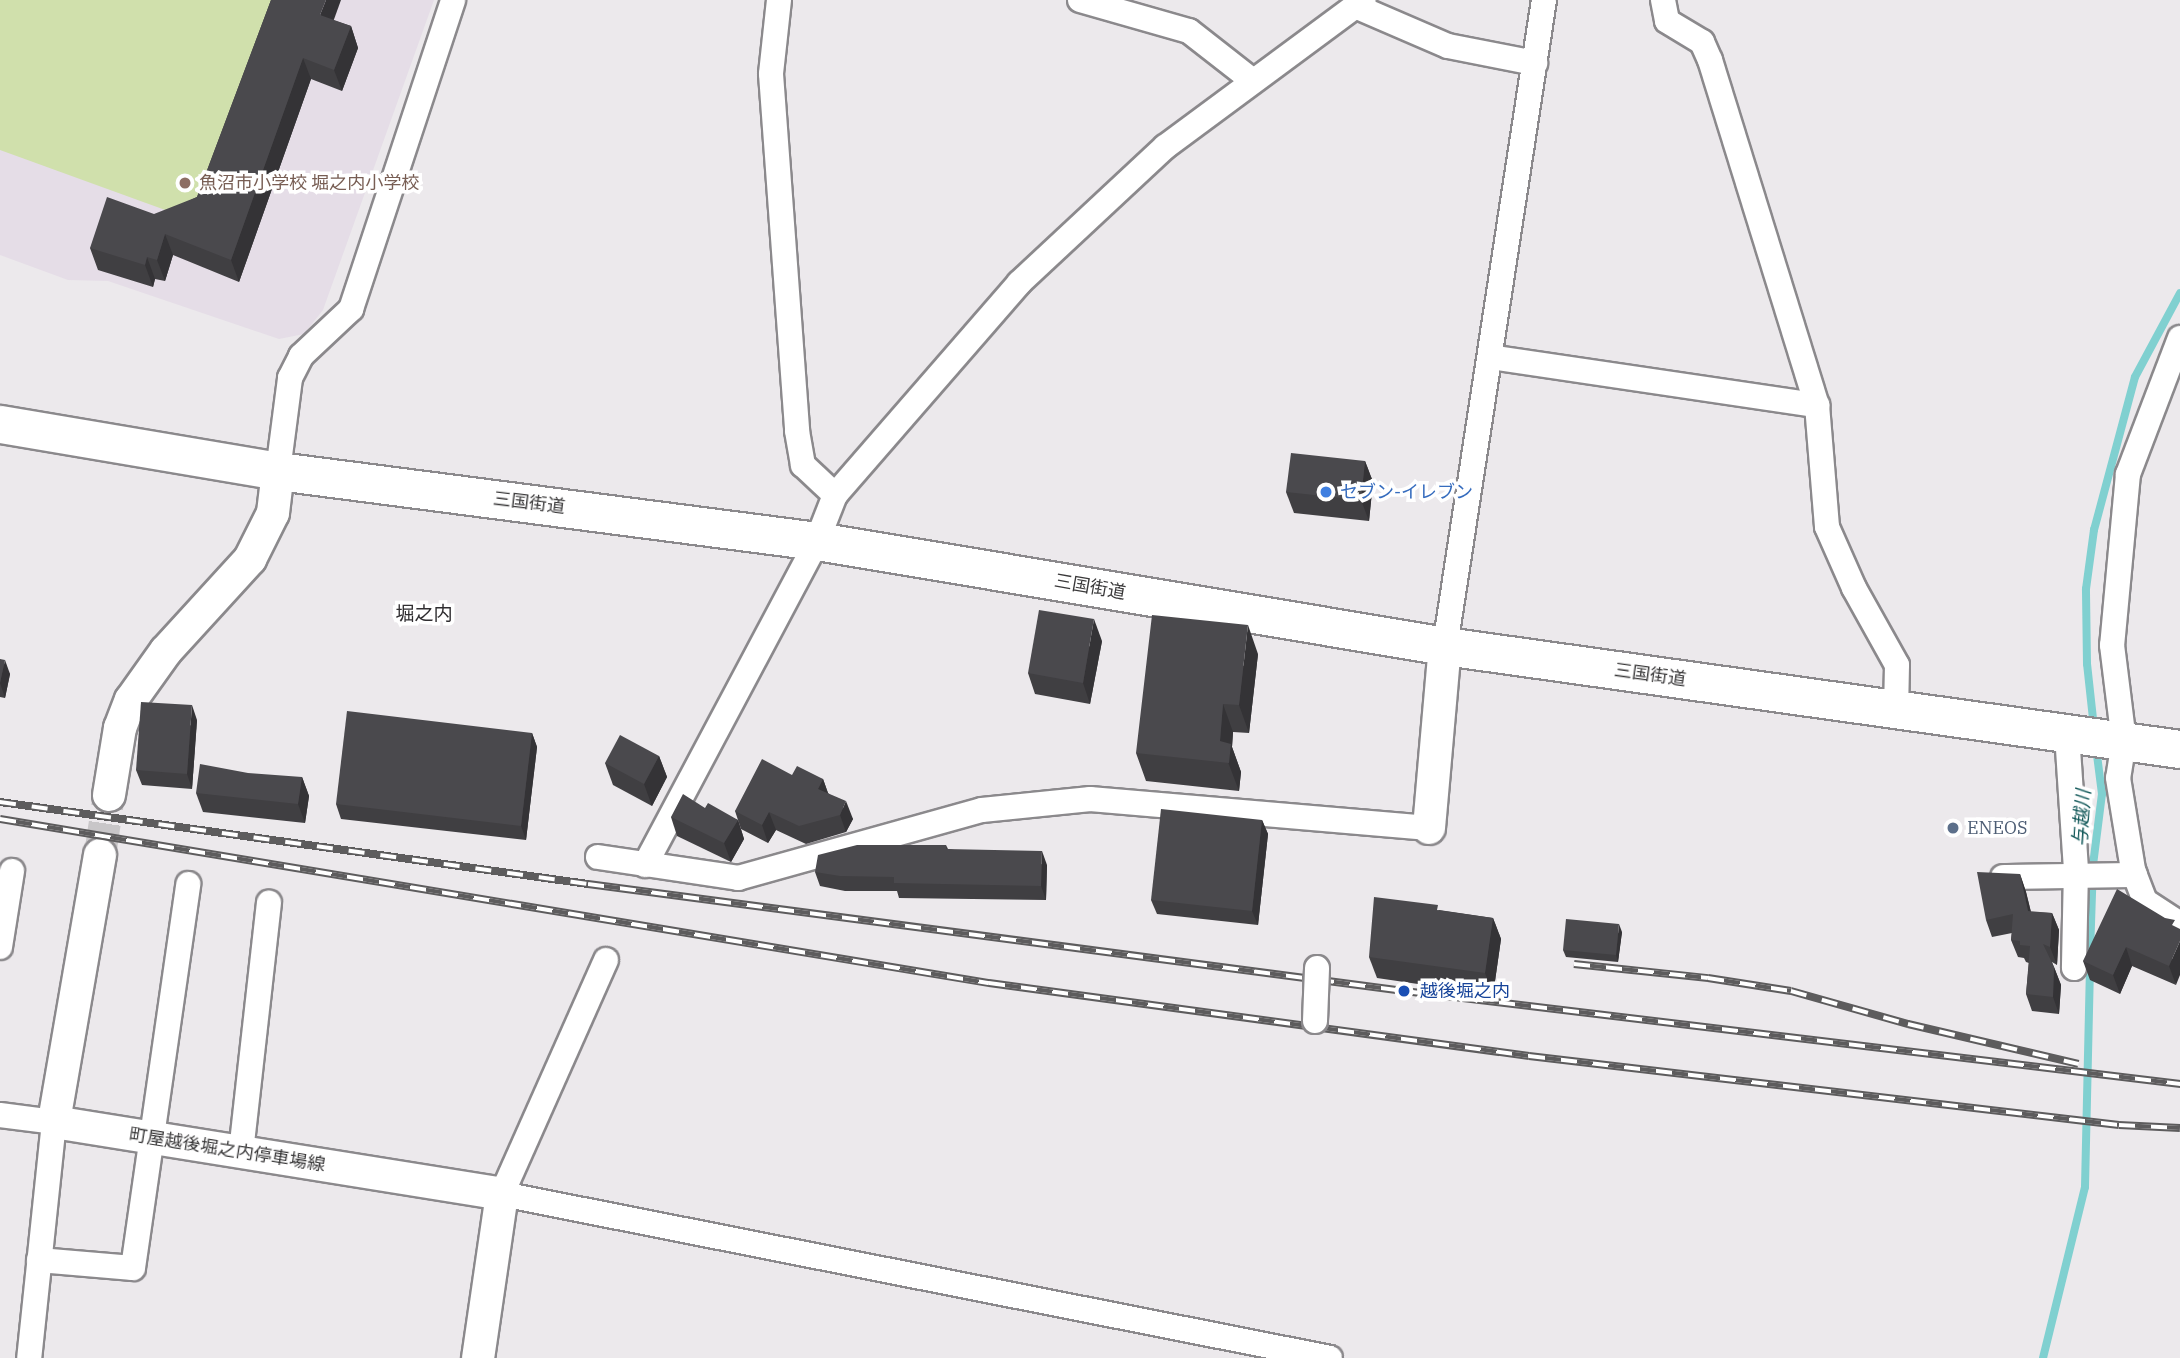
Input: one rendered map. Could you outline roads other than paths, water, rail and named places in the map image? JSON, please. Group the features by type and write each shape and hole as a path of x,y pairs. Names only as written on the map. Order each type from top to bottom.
{"highway":[{"name":"三国街道","path":"0,424 278,471 817,541 1445,646 2180,749"}],"main road":[{"path":"109,795 120,728 131,700 166,651 250,559 273,513 278,471"},
{"path":"1429,828 1445,646"},
{"path":"54,1122 100,855"},
{"name":"町屋越後堀之内停車場線","path":"54,1122 502,1194"},
{"path":"478,1358 502,1194"}],"street":[{"path":"278,471 290,378 301,356 351,309 453,0"},
{"path":"779,0 771,74 797,431 803,465 835,495"},
{"path":"1080,0 1189,32 1253,81"},
{"path":"1445,646 1544,0"},
{"path":"1663,0 1667,21 1702,43 1710,60 1817,405 1827,527 1854,588 1897,665 1896,711"},
{"path":"645,865 817,541 835,495 1019,283 1166,147 1360,3 1448,46 1535,63"},
{"path":"2180,338 2128,474 2112,645 2124,741 2118,778 2135,875 2145,901 2180,924"},
{"path":"1490,357 1817,405"},
{"path":"2067,734 2077,877 2074,968"},
{"path":"598,857 738,878 982,810 1090,799 1429,828"},
{"path":"0,947 12,871"},
{"path":"2003,877 2135,875"},
{"path":"39,1260 133,1268 188,884"},
{"path":"241,1152 269,903"},
{"path":"606,960 502,1194 1330,1358"},
{"path":"1315,1021 1317,968"},
{"path":"0,1115 54,1122 29,1358"}],"waterway":[{"name":"与越川","path":"2094,728 2087,664 2086,589 2094,530 2135,377 2180,293"},
{"name":"与越川","path":"2090,954 2093,865 2102,794 2096,747"},
{"name":"与越川","path":"2043,1358 2085,1187 2090,971"}],"tunnel":[{"path":"100,855 109,795"}],"railway":[{"path":"0,802 588,884 1404,991 2180,1084"},
{"path":"0,819 989,983 1529,1056 2119,1125 2180,1128"},
{"path":"1574,964 1708,978 1791,991 1908,1024 2078,1064"}],"place":[{"name":"魚沼市小学校 堀之内小学校","path":"185,183"},
{"name":"セブン-イレブン","path":"1326,492"},
{"name":"ENEOS","path":"1953,828"},
{"name":"越後堀之内","path":"1404,991"}],"district":[{"name":"堀之内","path":"424,614"}]}
